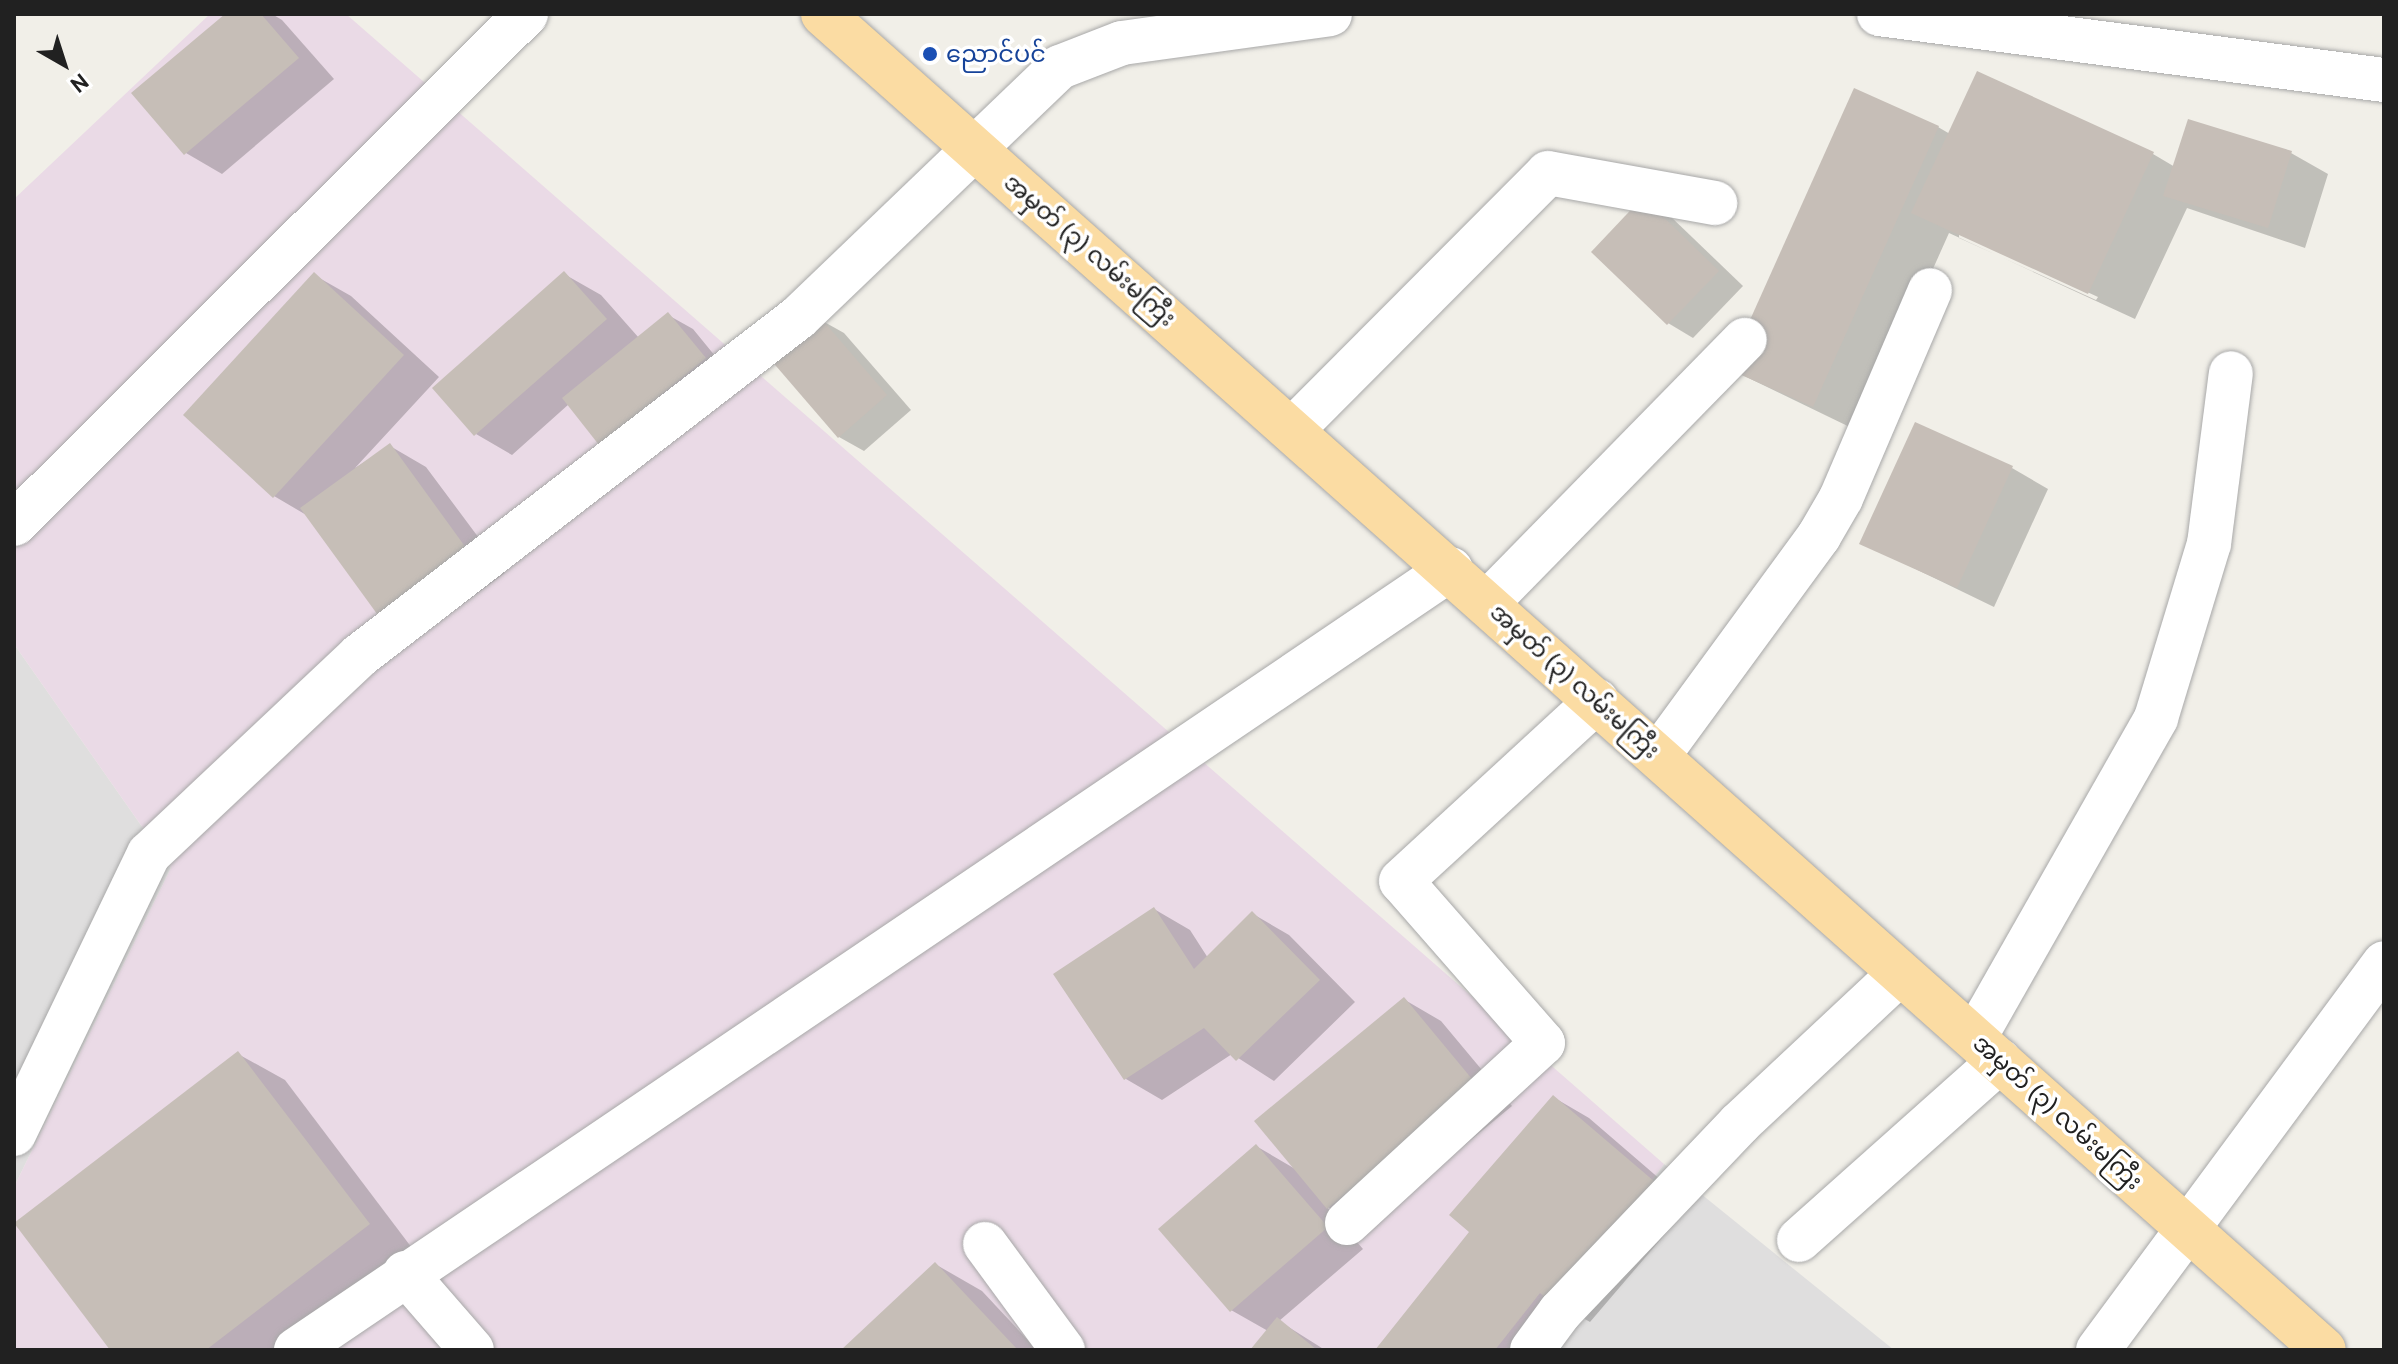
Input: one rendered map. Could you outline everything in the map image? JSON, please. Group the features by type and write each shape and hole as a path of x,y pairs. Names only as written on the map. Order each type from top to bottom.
{"main road":[{"name":"အမှတ် (၃) လမ်းမကြီး","path":"823,14 1451,569 1899,974 1988,1049 2324,1350"}],"street":[{"path":"14,524 526,14"},
{"path":"14,1134 149,854 359,656 799,317 978,151 1060,67 1122,43 1330,14"},
{"path":"1879,14 2384,80"},
{"path":"1293,429 1548,173 1715,203"},
{"path":"1658,756 1819,536 1841,498 1930,290"},
{"path":"1488,602 1745,340"},
{"path":"1799,1240 1988,1049 2156,718 2209,544 2231,373"},
{"path":"296,1350 405,1273 1451,569"},
{"path":"1347,1223 1543,1043 1401,881 1597,701"},
{"path":"2098,1350 2190,1231 2384,963"},
{"path":"1532,1350 1560,1312 1740,1123 1899,974"},
{"path":"985,1244 1063,1350"},
{"path":"405,1273 472,1350"}],"shaded area":[{"path":"210,14 346,14 1664,1164 1528,1350 14,1350 14,1187 171,868 14,644 14,199"},
{"path":"14,644 171,868 14,1187"},
{"path":"1664,1164 1894,1350 1528,1350"}],"building":[{"path":"225,14 261,14 299,58 184,155 131,93"},
{"path":"1977,71 2154,152 2088,294 1911,213"},
{"path":"1854,88 1939,126 1813,407 1728,369"},
{"path":"2188,119 2292,151 2268,228 2163,196"},
{"path":"1643,197 1719,271 1667,325 1591,252"},
{"path":"564,271 607,319 474,436 432,388"},
{"path":"314,272 404,355 273,498 183,415"},
{"path":"668,312 706,358 599,445 562,398"},
{"path":"819,316 887,395 838,438 770,359"},
{"path":"1915,422 2013,466 1957,588 1859,544"},
{"path":"390,443 469,552 380,618 300,508"},
{"path":"1154,907 1194,969 1252,911 1320,980 1236,1061 1204,1028 1124,1080 1053,974"},
{"path":"1404,997 1477,1085 1327,1209 1254,1121"},
{"path":"238,1051 370,1224 206,1350 110,1350 14,1223"},
{"path":"1553,1095 1655,1182 1552,1303 1540,1293 1495,1350 1375,1350 1469,1232 1449,1215"},
{"path":"1256,1144 1328,1227 1230,1312 1158,1229"},
{"path":"935,1262 1018,1350 841,1350"},
{"path":"1277,1317 1317,1350 1250,1350"}],"place":[{"name":"ညောင်ပင်","path":"930,54"}]}
